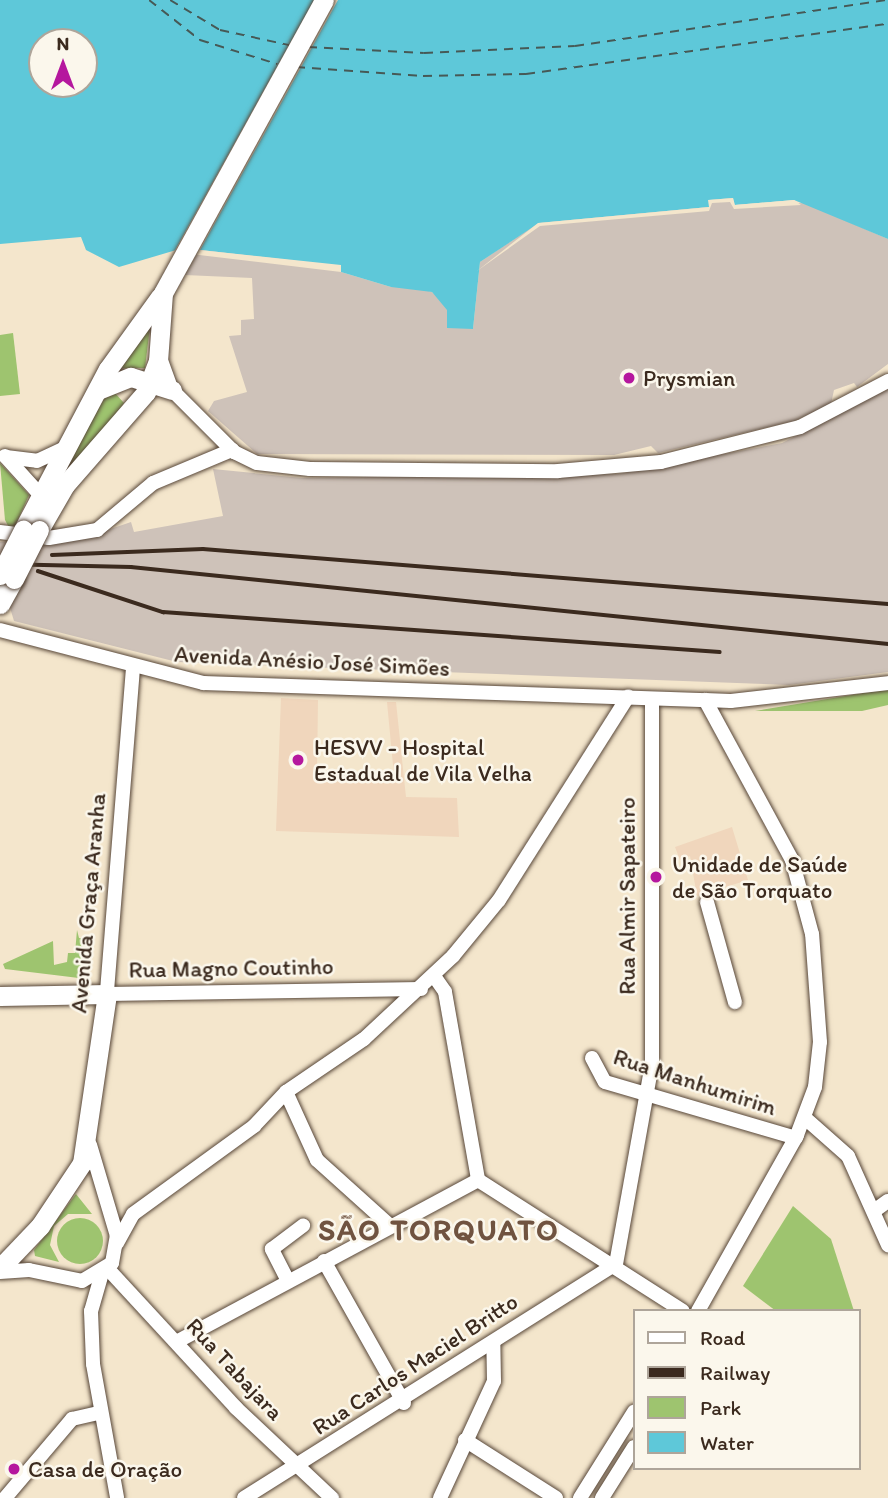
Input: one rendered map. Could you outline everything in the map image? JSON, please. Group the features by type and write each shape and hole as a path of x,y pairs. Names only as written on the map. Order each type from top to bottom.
{"main road":[{"path":"0,604 7,577 31,530 42,496 98,390 163,293 324,0"},
{"path":"31,530 65,485 152,382 159,350 163,293"},
{"path":"98,390 124,378 152,382 172,390"},
{"name":"Rua Magno Coutinho","path":"0,996 107,994"},
{"name":"Avenida Graça Aranha","path":"0,1270 54,1208 78,1172 89,1140 107,994"}],"street":[{"path":"159,350 172,390 232,450 257,463 310,469 633,465 773,436 827,416 888,381"},
{"path":"3,454 37,461 68,447"},
{"path":"0,532 49,538 97,530 153,483 232,450"},
{"path":"3,454 42,496"},
{"name":"Avenida Anésio José Simões","path":"0,630 133,668 203,683 705,700 768,700 888,683"},
{"name":"Avenida Graça Aranha","path":"107,994 133,668"},
{"path":"91,1322 105,1271 133,1214 254,1126 286,1092 364,1039 434,976 499,900 628,697"},
{"name":"Rua Almir Sapateiro","path":"621,1250 648,1094 652,698"},
{"path":"699,1309 796,1138 805,1118 820,1042 808,917 782,834 705,700"},
{"path":"707,902 736,1002"},
{"path":"434,976 445,992 478,1180 612,1270 680,1309"},
{"name":"Rua Magno Coutinho","path":"107,994 421,989"},
{"name":"Rua Manhumirim","path":"592,1058 600,1079 796,1138"},
{"path":"286,1092 317,1160 388,1224"},
{"path":"805,1118 841,1147 888,1245"},
{"path":"89,1140 117,1243"},
{"path":"178,1341 388,1224 478,1180"},
{"path":"874,1211 888,1201"},
{"path":"288,1281 272,1249 303,1226"},
{"path":"612,1270 621,1250"},
{"path":"621,1250 627,1279"},
{"path":"324,1261 404,1403"},
{"path":"0,1270 29,1270 68,1280 105,1271"},
{"name":"Rua Carlos Maciel Britto","path":"244,1498 404,1403 493,1342 612,1270"},
{"name":"Rua Tabajara","path":"105,1271 178,1341 297,1466 332,1498"},
{"path":"68,1280 83,1297 91,1322 99,1413 117,1498"},
{"path":"440,1498 494,1381 493,1342"},
{"path":"5,1498 72,1419 99,1413"},
{"path":"580,1498 632,1415"},
{"path":"465,1440 556,1498"},
{"path":"590,1481 607,1496 632,1451"}],"shaded area":[{"path":"733,198 734,205 805,203 888,239 888,364 857,387 854,383 834,390 831,404 794,421 658,453 651,446 614,455 257,454 208,411 214,401 247,392 229,336 241,335 241,320 254,319 252,278 185,275 199,250 341,265 341,272 391,287 413,286 432,292 473,329 480,262 538,223 709,207 708,200"},
{"path":"888,389 888,672 789,685 177,662 14,621 0,575 0,542 90,536 131,522 134,532 223,516 213,469 302,478 618,474 782,443"},
{"name":"HESVV - Hospital Estadual de Vila Velha","path":"281,698 318,700 317,775 394,776 387,702 396,702 406,797 457,798 459,837 276,831"},
{"path":"732,827 748,880 697,896 690,856 680,860 675,847"}],"green space":[{"path":"151,318 145,368 120,368"},
{"path":"13,333 20,394 0,396 0,335"},
{"path":"115,393 124,403 31,529 104,399"},
{"path":"0,463 29,495 12,533 5,520"},
{"path":"888,689 888,705 862,711 755,711"},
{"path":"77,930 79,938 94,939 87,979 5,969 3,964 53,941 54,965 67,962 68,953 75,953"},
{"path":"76,1194 92,1214 68,1214 54,1226 50,1245 59,1262 35,1256 34,1250"},
{"path":"793,1206 831,1239 853,1309 773,1309 743,1286"},
{"path":"80,1218 96,1225 103,1241 96,1257 80,1264 64,1257 57,1241 64,1225"}],"water":[{"path":"0,0 888,0 888,239 794,200 734,205 733,198 709,200 709,207 539,223 480,262 473,329 447,328 447,310 432,292 391,287 341,272 341,266 183,248 119,267 86,250 81,237 0,244"}],"pier":[{"path":"314,0 338,0 200,250 341,265 341,272 174,252"},
{"path":"733,198 735,205 794,200 801,205 734,209 730,202 712,203 709,211 540,226 477,271 538,223 709,207 708,200"}],"ferry route":[{"path":"149,0 200,40 277,64"},
{"path":"170,0 220,30 289,45"},
{"path":"308,47 424,53 575,46 888,0"},
{"path":"296,67 423,76 526,74 888,24"}],"railway":[{"path":"52,555 203,549 888,604"},
{"path":"0,564 131,567 888,644"},
{"path":"38,571 163,612 720,652"}],"place":[{"name":"Prysmian","path":"629,378"},
{"name":"HESVV - Hospital Estadual de Vila Velha","path":"298,760"},
{"name":"Unidade de Saúde de São Torquato","path":"656,877"},
{"name":"Casa de Oração","path":"14,1469"}],"district":[{"name":"SÃO TORQUATO","path":"439,1230"}]}
